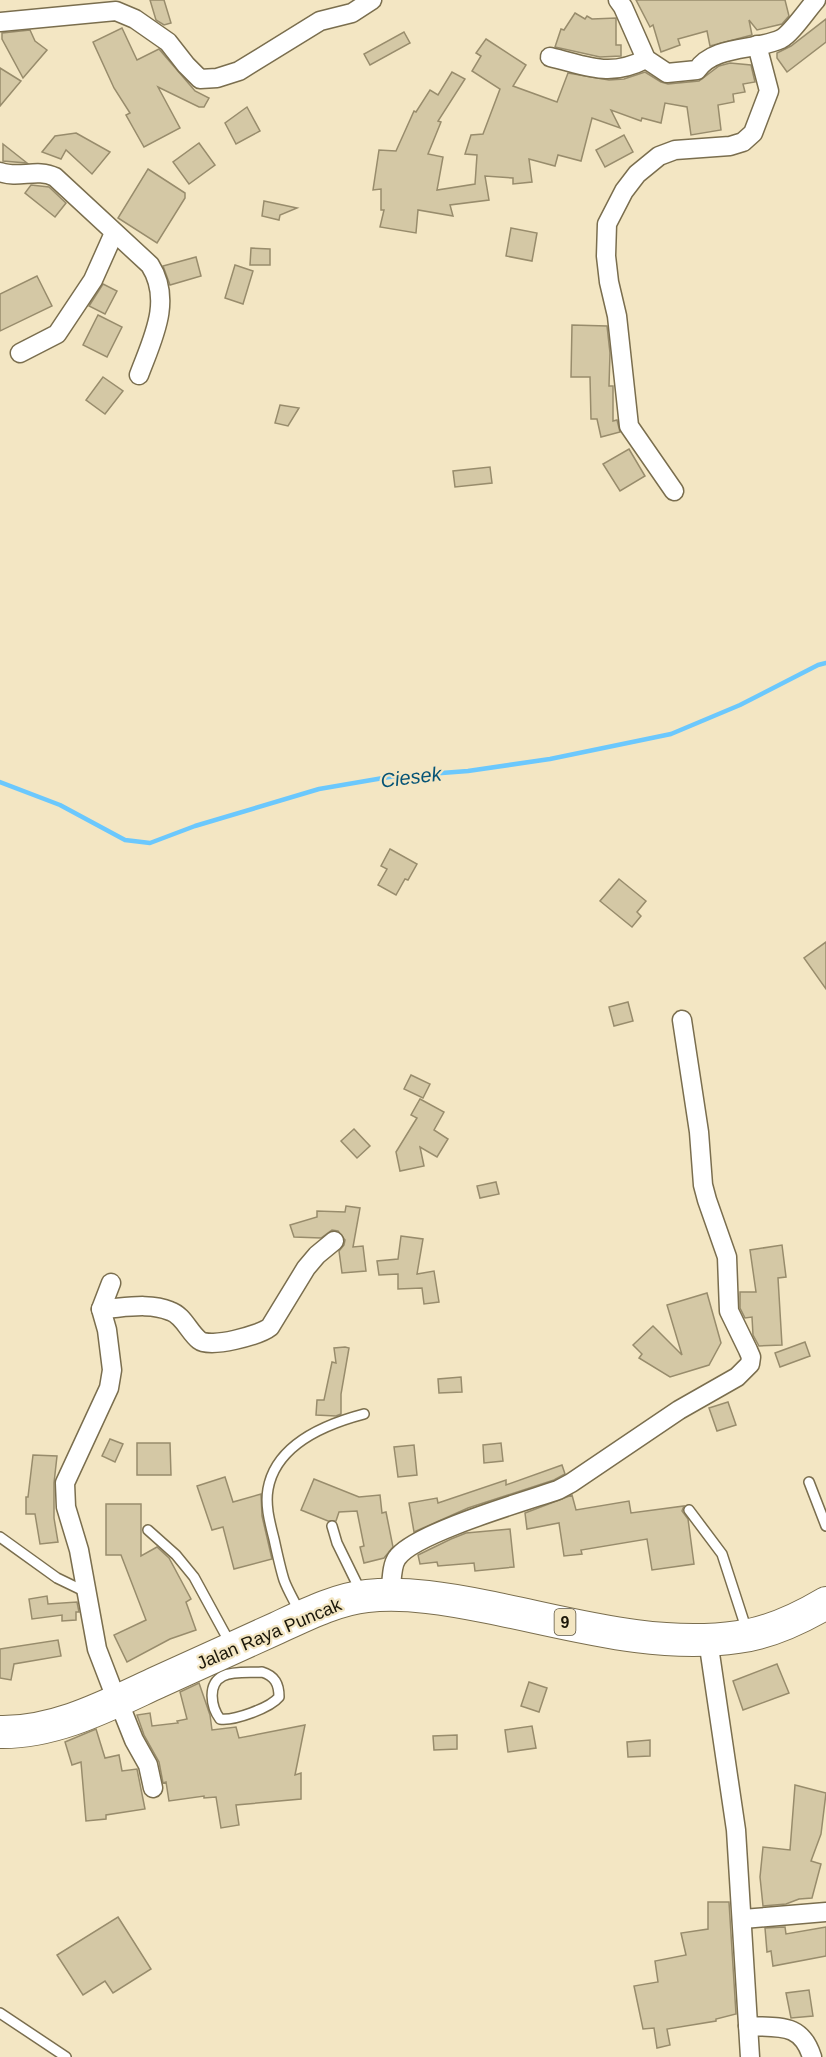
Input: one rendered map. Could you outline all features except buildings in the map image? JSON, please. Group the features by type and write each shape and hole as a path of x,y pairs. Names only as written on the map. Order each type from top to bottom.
{"highway":[{"name":"Jalan Raya Puncak","path":"0,1732 16,1732 57,1725 224,1659 302,1617 377,1595 455,1600 645,1638 708,1640 748,1635 780,1626 826,1603"}],"street":[{"path":"0,22 116,11 135,19 168,42 200,79 208,79 228,75 249,66 320,21 352,13 372,0"},
{"path":"618,0 646,59 667,73 697,70 702,63 714,56 782,39 816,0"},
{"path":"674,491 629,426 617,316 606,256 607,224 624,191 637,174 652,161 675,150 737,145 753,133 769,91 757,45"},
{"path":"550,57 610,70 630,67 646,59"},
{"path":"0,172 9,176 44,173 55,177 150,265 161,295 155,331 139,375"},
{"path":"20,353 57,334 93,280 114,233"},
{"path":"377,1595 396,1559 411,1545 460,1524 572,1483 686,1405 737,1377 750,1364 751,1357 729,1311 727,1257 704,1185 699,1131 682,1020"},
{"path":"100,1309 148,1306 162,1308 174,1312 201,1342 208,1344 234,1340 270,1327 306,1269 317,1255 334,1241"},
{"path":"111,1283 100,1309 107,1330 112,1370 109,1388 65,1483 66,1507 79,1550 97,1649 134,1740 148,1765 153,1788"},
{"path":"708,1640 736,1830 750,2057"},
{"path":"743,1919 826,1912"},
{"path":"748,2026 794,2030 803,2038 812,2057"}],"lane":[{"path":"302,1617 284,1581 271,1524 267,1501 272,1477 290,1449 304,1438 324,1428 364,1414"},
{"path":"809,1482 826,1526"},
{"path":"689,1510 722,1554 748,1635"},
{"path":"332,1526 337,1543 377,1595"},
{"path":"148,1530 176,1555 194,1577 224,1659 212,1692 214,1710 220,1719 228,1720 273,1704 279,1697 279,1685 271,1675 224,1659"},
{"path":"0,1537 57,1578 86,1592"},
{"path":"0,2013 66,2057"}],"waterway":[{"name":"Ciesek","path":"0,782 60,805 125,840 150,843 195,826 319,789 389,777 468,771 550,759 671,734 740,705 826,663"}]}
